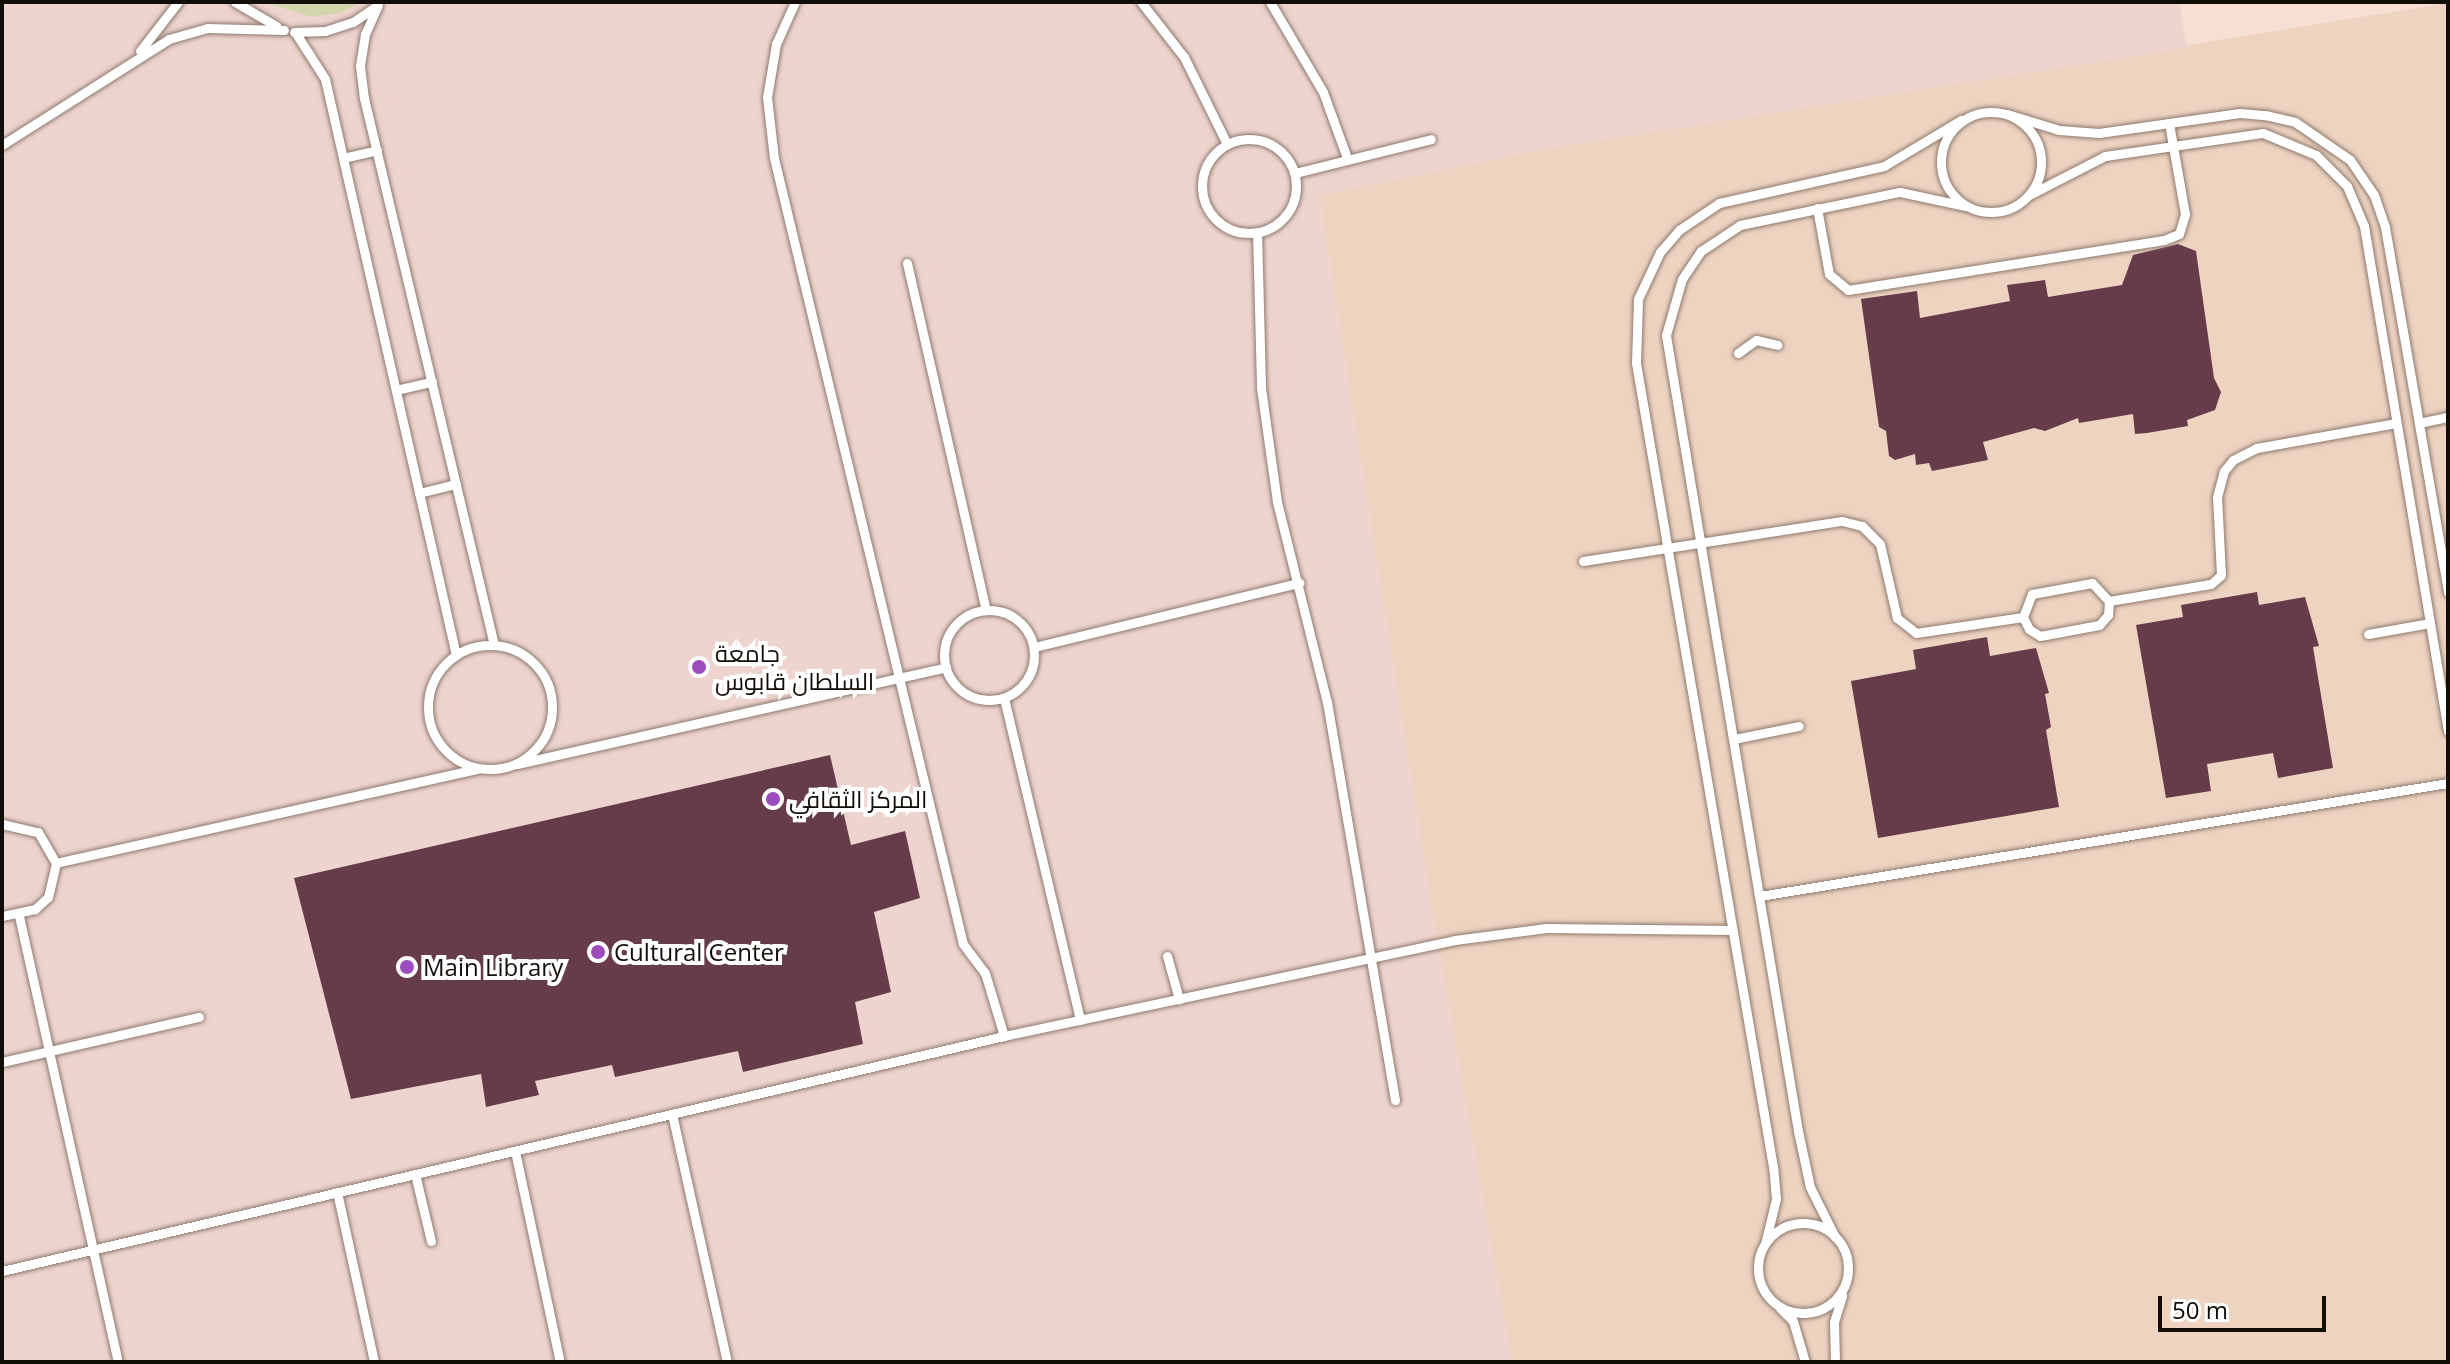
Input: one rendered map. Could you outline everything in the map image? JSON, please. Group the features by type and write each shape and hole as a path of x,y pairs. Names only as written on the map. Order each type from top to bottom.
{"lane":[{"path":"135,56 178,2"},
{"path":"235,2 284,30"},
{"path":"795,2 776,44 767,97 774,158 963,944 985,973 1004,1036"},
{"path":"1141,2 1184,57 1227,144"},
{"path":"1270,2 1323,92 1347,158"},
{"path":"2,145 135,56 207,28 325,31 353,22 379,4"},
{"path":"379,4 365,34 360,66 494,645"},
{"path":"295,32 325,79 456,655"},
{"path":"1805,1362 1793,1321 1772,1300 1759,1274 1774,1220 1773,1167 1667,548 1633,329 1638,299 1660,252 1679,230 1719,203 1884,166 1961,120 1991,111 2080,132 2265,115 2295,122 2350,160 2374,195 2385,227 2448,593"},
{"path":"2007,114 2021,121 2039,147 2038,180 2029,195"},
{"path":"1961,120 1942,146 1940,162 1943,179 1965,206"},
{"path":"1817,208 1829,274 1848,290 2164,240 2179,234 2185,214 2169,123"},
{"path":"1835,1362 1834,1322 1844,1287 1847,1258 1810,1187 1702,542 1670,379 1670,306 1682,279 1717,237 1765,216 1900,192 1999,212 2087,161 2263,133 2298,145 2332,167 2347,186 2364,226 2448,731"},
{"path":"1243,139 1268,143 1287,158 1295,173 1293,204 1272,227 1257,232 1225,226 1205,201 1206,168 1227,144 1243,139"},
{"path":"1295,173 1431,139"},
{"path":"343,158 377,150"},
{"path":"1257,232 1261,388 1277,502 1327,702 1395,1100"},
{"path":"907,263 986,610"},
{"path":"1738,353 1756,340 1777,345"},
{"path":"396,390 432,382"},
{"path":"2419,423 2448,417"},
{"path":"2109,601 2211,584 2221,575 2217,497 2224,471 2233,460 2257,448 2396,423"},
{"path":"419,493 456,484"},
{"path":"1583,561 1842,521 1862,526 1880,544 1897,618 1916,633 2023,617"},
{"path":"1034,647 1299,583"},
{"path":"2092,583 2109,601 2108,615 2099,625 2084,628 2040,636 2023,617 2032,594 2092,583"},
{"path":"986,610 1022,623 1034,647 1029,678 1004,698 968,696 946,667 944,651 957,623 986,610"},
{"path":"2368,634 2430,623"},
{"path":"477,769 442,747 428,709 431,688 456,655 494,645 526,657 550,692 546,735 517,764"},
{"path":"56,863 477,769 517,764 899,680 946,667"},
{"path":"1004,698 1080,1020"},
{"path":"1734,739 1799,726"},
{"path":"1760,896 2448,783"},
{"path":"2,824 21,824 38,832 56,863 48,897 19,916 2,916"},
{"path":"19,916 118,1362"},
{"path":"2,1271 1004,1036 1369,958 1546,928 1732,930"},
{"path":"1167,956 1179,999"},
{"path":"2,1062 199,1017"},
{"path":"672,1114 727,1362"},
{"path":"515,1151 560,1362"},
{"path":"415,1174 431,1241"},
{"path":"337,1192 374,1362"},
{"path":"1765,1244 1788,1225 1803,1223 1835,1237"},
{"path":"1772,1300 1797,1313 1811,1312 1837,1299 1844,1287"}],"shaded area":[{"name":"جامعة السلطان قابوس","path":"2,2 2179,2 2187,48 1540,150 1319,196 1435,928 1512,1362 2,1362"},
{"path":"2448,3 2448,1362 1512,1362 1435,928 1319,195 1540,150"}],"green space":[{"path":"265,2 361,2 340,13 312,17"}],"building":[{"path":"2178,244 2196,251 2214,378 2221,392 2215,410 2187,420 2188,426 2135,434 2133,414 2079,423 2078,418 2045,431 2034,428 1983,442 1988,460 1932,471 1929,463 1916,465 1915,454 1895,460 1889,456 1886,431 1879,427 1861,299 1917,291 1920,318 2010,301 2007,285 2045,280 2048,297 2122,285 2133,255"},
{"path":"2257,592 2259,605 2305,597 2319,646 2313,647 2333,768 2278,778 2273,753 2207,764 2211,791 2166,798 2136,625 2183,617 2181,605"},
{"path":"1987,637 1990,656 2036,648 2049,693 2045,694 2051,727 2046,730 2059,807 1878,838 1851,681 1916,669 1913,650"},
{"name":"Cultural Center","path":"830,755 851,845 905,831 920,898 874,912 891,992 855,1002 863,1044 743,1072 738,1051 615,1077 612,1065 535,1081 539,1095 486,1107 481,1074 351,1099 294,878"}],"place":[{"name":"جامعة السلطان قابوس","path":"699,667"},
{"name":"المركز الثقافي","path":"773,799"},
{"name":"Cultural Center","path":"598,952"},
{"name":"Main Library","path":"407,967"}]}
